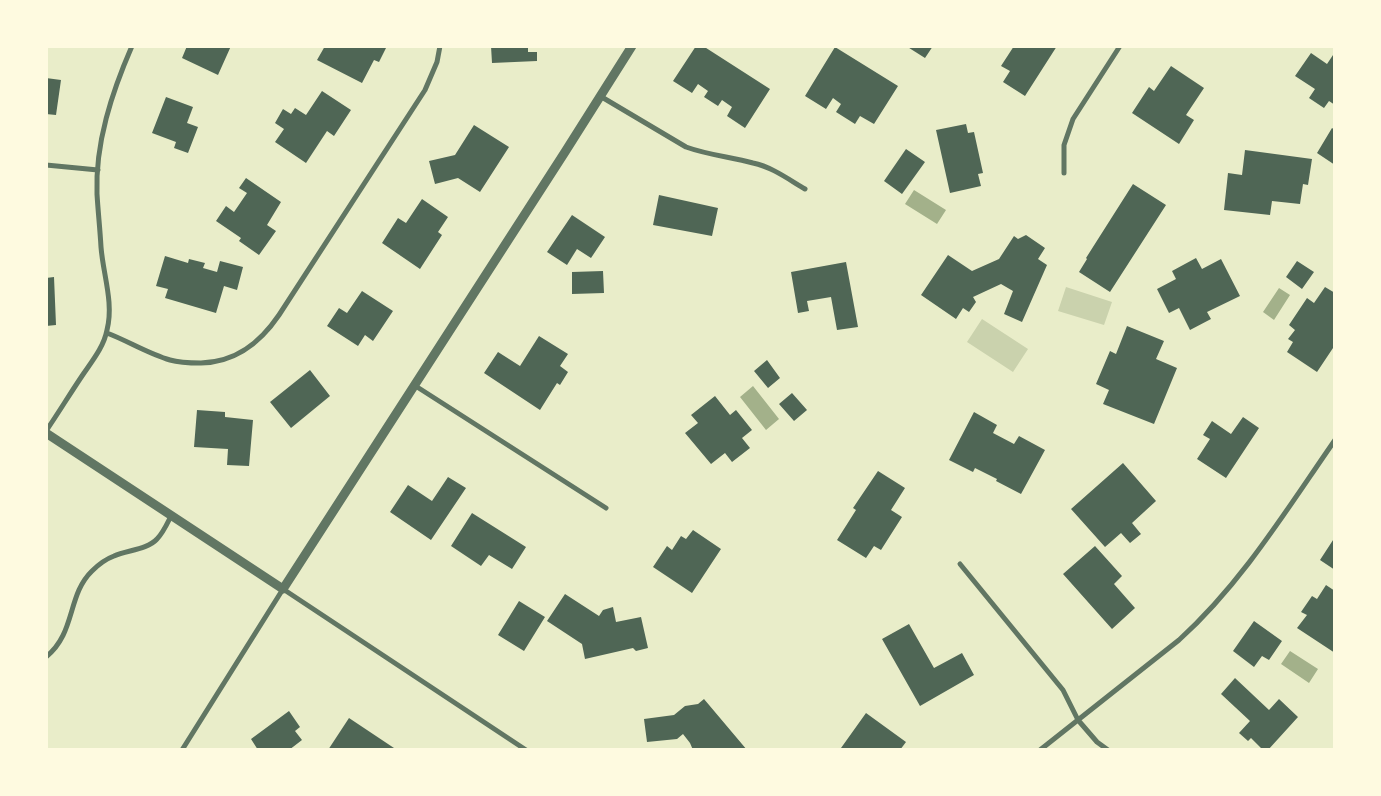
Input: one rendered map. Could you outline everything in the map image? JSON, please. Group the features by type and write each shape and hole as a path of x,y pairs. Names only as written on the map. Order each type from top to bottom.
{"street":[{"path":"132,46 120,72 110,104 102,136 98,170 97,193 102,256 110,318 107,333 46,432 526,750"},
{"path":"107,333 172,361 208,363 226,359 248,349 279,315 425,90 438,62 440,46"},
{"path":"182,750 283,589 632,46"},
{"path":"1064,173 1064,145 1073,119 1120,46"},
{"path":"600,96 686,147 700,152 768,167 805,189"},
{"path":"46,165 98,170"},
{"path":"414,385 606,508"},
{"path":"1040,750 1179,640 1220,599 1256,554 1335,440"},
{"path":"46,657 62,640 82,584 92,571 102,562 114,556 156,540 171,516"},
{"path":"960,564 1063,690 1078,720 1097,742 1108,750"}],"shaded area":[{"path":"914,190 946,210 937,224 905,204"},
{"path":"1066,287 1112,302 1104,325 1058,311"},
{"path":"1279,288 1290,295 1274,320 1263,312"},
{"path":"982,319 1028,349 1013,372 967,342"},
{"path":"753,386 779,419 766,430 740,397"},
{"path":"1290,651 1318,669 1309,683 1281,664"}],"building":[{"path":"187,46 231,46 218,75 182,58"},
{"path":"325,46 387,46 379,62 374,60 362,83 317,60"},
{"path":"491,46 528,46 528,52 537,52 537,61 492,63"},
{"path":"696,46 703,46 770,89 745,128 727,116 732,107 722,100 718,106 704,97 708,91 698,84 692,93 673,81"},
{"path":"906,46 933,46 925,58"},
{"path":"1014,46 1057,46 1025,96 1003,82 1010,71 1001,66"},
{"path":"835,47 898,86 874,124 860,116 855,124 836,112 841,104 833,98 826,109 805,96"},
{"path":"1335,52 1335,105 1329,101 1324,108 1309,98 1315,89 1295,76 1311,53 1327,64"},
{"path":"1171,66 1204,88 1186,115 1194,120 1179,144 1132,113 1149,87 1154,91"},
{"path":"46,78 61,80 56,115 46,114"},
{"path":"322,91 351,110 334,136 327,131 306,163 275,142 284,129 275,123 283,109 291,114 295,108 306,115"},
{"path":"166,97 193,107 187,123 198,127 188,153 174,148 176,142 152,133"},
{"path":"966,124 968,133 974,132 983,173 978,174 981,186 950,193 936,130"},
{"path":"474,125 509,147 480,192 458,178 435,184 429,161 455,155"},
{"path":"1332,128 1335,130 1335,165 1317,153"},
{"path":"906,149 925,162 902,194 884,181"},
{"path":"1245,150 1312,159 1308,185 1303,184 1300,204 1272,201 1270,215 1224,210 1228,173 1242,175"},
{"path":"246,178 281,202 267,225 276,231 259,255 239,241 241,238 216,221 226,206 234,212 247,193 239,188"},
{"path":"1133,184 1166,205 1110,292 1079,272"},
{"path":"659,195 718,208 712,236 653,225"},
{"path":"422,199 448,217 438,232 442,235 420,269 382,243 398,218 406,223"},
{"path":"572,215 605,237 591,258 577,249 567,265 547,252"},
{"path":"1026,235 1045,248 1038,259 1047,265 1022,322 1004,314 1013,291 1001,284 973,297 976,302 969,312 963,308 956,319 921,295 948,255 972,271 999,259 1014,236 1018,239"},
{"path":"165,256 188,263 189,259 205,263 203,268 217,272 220,261 243,267 237,290 224,286 216,313 165,298 168,289 156,286"},
{"path":"1196,258 1202,269 1221,259 1240,296 1207,312 1211,319 1190,330 1179,308 1169,313 1157,289 1176,279 1172,271"},
{"path":"1297,261 1314,272 1302,289 1286,277"},
{"path":"846,262 858,327 837,330 831,297 807,301 809,311 798,313 791,272"},
{"path":"603,271 604,293 572,294 572,272"},
{"path":"54,277 56,325 46,326 46,278"},
{"path":"1325,287 1335,293 1335,345 1317,372 1287,352 1293,342 1288,339 1295,330 1289,325 1307,298 1314,303"},
{"path":"362,291 393,311 373,341 365,335 358,346 327,326 339,308 347,313"},
{"path":"1127,326 1164,341 1156,359 1177,368 1154,424 1103,404 1109,390 1096,384 1110,351 1116,354"},
{"path":"539,336 568,354 560,366 568,372 560,385 557,383 540,410 484,373 498,352 520,366"},
{"path":"767,360 780,378 768,388 754,371"},
{"path":"310,370 330,396 291,428 270,402"},
{"path":"792,393 807,410 794,421 779,404"},
{"path":"715,396 730,415 736,410 752,430 742,438 750,448 732,462 725,453 711,464 685,433 698,423 691,415"},
{"path":"197,410 225,412 225,417 253,420 249,466 227,465 228,449 194,447"},
{"path":"974,412 997,425 993,433 1014,444 1019,436 1045,450 1021,494 975,468 973,472 949,460"},
{"path":"1243,417 1259,428 1226,478 1197,459 1210,439 1203,435 1212,421 1231,434"},
{"path":"1123,463 1156,501 1132,523 1141,534 1130,543 1121,533 1105,547 1071,509"},
{"path":"878,471 905,488 891,510 902,517 881,550 874,546 866,558 837,540 856,510 853,508"},
{"path":"448,477 466,488 431,540 390,512 408,485 432,501"},
{"path":"472,513 526,547 512,569 489,555 481,566 451,546"},
{"path":"693,530 721,549 692,593 653,567 667,546 672,550 681,536 686,539"},
{"path":"1335,537 1335,570 1320,560"},
{"path":"1095,546 1122,576 1114,584 1135,608 1112,629 1063,574"},
{"path":"1326,585 1335,591 1335,653 1297,628 1307,615 1301,612 1312,596 1317,599"},
{"path":"565,594 599,616 603,610 613,607 616,622 641,617 648,648 636,651 633,648 585,659 582,644 547,621"},
{"path":"519,601 545,617 524,651 498,635"},
{"path":"1254,621 1282,641 1269,660 1262,656 1254,667 1233,651"},
{"path":"909,624 934,668 962,653 974,675 920,706 882,639"},
{"path":"1235,678 1269,710 1279,699 1298,717 1268,750 1263,750 1251,738 1248,741 1239,733 1250,721 1221,694"},
{"path":"704,699 747,750 693,750 683,734 677,739 647,742 644,719 674,715 685,706 698,704"},
{"path":"289,711 300,727 295,731 302,740 289,750 258,750 251,739"},
{"path":"866,713 906,742 900,750 843,750 841,748"},
{"path":"349,718 397,750 328,750"}]}
